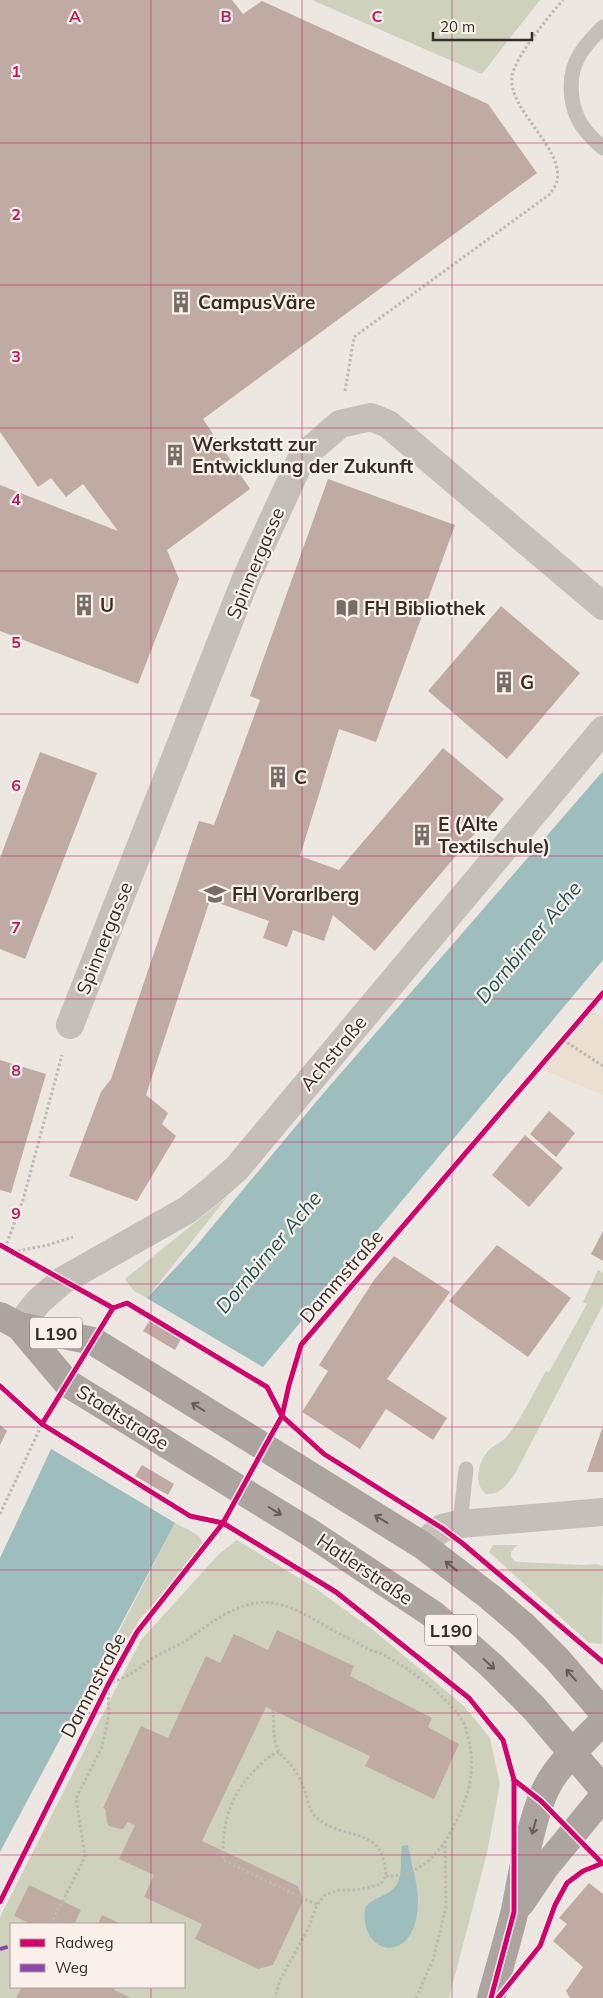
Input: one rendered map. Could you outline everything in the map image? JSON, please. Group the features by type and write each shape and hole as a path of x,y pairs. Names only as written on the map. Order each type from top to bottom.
{"main road":[{"name":"L190","path":"9,1321 93,1341 422,1544 524,1626 557,1659 603,1712"},
{"name":"Stadtstraße","path":"9,1321 72,1386 242,1490"},
{"name":"Hatlerstraße","path":"242,1490 434,1614 492,1666 534,1708 603,1789"},
{"path":"491,1998 541,1801 553,1775 603,1722"},
{"path":"514,1912 546,1866 603,1797"}],"street":[{"path":"340,424 371,418 388,424 603,606"},
{"name":"Spinnergasse","path":"70,1025 247,576 302,457 340,424"},
{"name":"Achstraße","path":"9,1321 38,1302 62,1281 187,1210 237,1168 603,730"},
{"path":"422,1544 442,1528 460,1524 603,1512"}],"lane":[{"path":"603,27 580,53 572,70 571,88 576,114 585,130 603,148"},
{"path":"460,1524 466,1469"}],"path":[{"path":"340,424 354,337 550,194 558,180 553,157 514,94 512,78 516,64 563,0"},
{"path":"21,1257 2,1246 23,1200 70,1025"},
{"path":"557,1047 569,1033"},
{"path":"563,1040 603,1066"},
{"path":"0,1514 44,1426 72,1386"},
{"path":"35,1418 44,1426"},
{"path":"52,1923 85,1857 76,1798 102,1747 109,1715 108,1685 135,1672 148,1661 186,1640 221,1616 257,1603 290,1607 304,1613 337,1633 383,1654 414,1674 444,1698 463,1720 472,1748 469,1786 462,1814 445,1841 431,1858 415,1870 397,1876 386,1876"},
{"path":"273,1710 274,1738 279,1752 291,1764 303,1786 312,1813 339,1831 371,1840 384,1856 386,1876 380,1885 355,1890 339,1890 325,1895 317,1905 308,1929 280,1980 275,1998"},
{"path":"279,1752 262,1763 239,1787 231,1803 226,1824 223,1860 317,1905"},
{"path":"416,1998 433,1960 446,1907 445,1841"}],"green space":[{"path":"312,0 540,0 482,74"},
{"path":"228,1196 147,1298 134,1291 125,1279"},
{"path":"598,1270 603,1273 603,1305 516,1472 500,1491 486,1494 479,1484 478,1478 480,1465 486,1453 508,1435 546,1371 549,1372 587,1304 583,1302"},
{"path":"175,1523 199,1536 202,1540 203,1549 140,1619 120,1652 110,1649"},
{"path":"237,1540 315,1588 373,1630 464,1706 490,1738 500,1784 487,1853 449,1998 0,1998 0,1917 141,1640 219,1554"},
{"path":"493,1545 520,1545 516,1546 511,1552 514,1561 519,1562 597,1564 603,1566 602,1644 589,1643 489,1552"}],"shaded area":[{"path":"591,1008 603,1019 603,1095 539,1068"}],"water":[{"name":"Dornbirner Ache","path":"603,771 603,960 263,1367 175,1523 0,1852 0,1558 51,1449 147,1298 196,1246 321,1096"},
{"path":"408,1845 417,1888 417,1914 413,1930 405,1941 396,1947 386,1947 377,1944 370,1936 365,1924 365,1908 396,1886 400,1874 402,1846"}],"pier":[{"path":"145,1297 266,1369 177,1524 48,1447"}],"building":[{"name":"CampusVäre","path":"0,0 232,0 243,14 262,1 488,104 537,173 203,419 250,489 167,550 179,579 138,684 0,631 0,485 118,531 83,484 66,497 51,478 38,487 0,432"},
{"path":"328,479 455,525 376,742 339,729 300,856 339,870 443,748 504,799 375,951 333,915 324,941 293,930 287,947 263,938 269,921 210,900 146,1095 168,1113 162,1124 176,1136 137,1201 69,1176 101,1092 111,1079 199,821 214,825 260,700 250,696"},
{"name":"G","path":"501,606 580,673 507,759 428,691"},
{"path":"40,752 97,773 25,959 0,949 0,858"},
{"path":"0,1060 46,1074 11,1193 0,1190"},
{"path":"549,1111 575,1133 556,1157 530,1134"},
{"path":"525,1135 563,1168 529,1207 492,1175"},
{"path":"603,1231 603,1261 591,1254"},
{"path":"497,1245 571,1298 528,1357 449,1301"},
{"path":"394,1256 450,1292 387,1379 447,1418 433,1440 386,1409 360,1449 302,1412 328,1371 319,1365 374,1280"},
{"path":"150,1320 181,1339 175,1350 143,1331"},
{"path":"0,1425 7,1431 0,1445"},
{"path":"603,1426 603,1472 587,1472"},
{"path":"142,1465 174,1484 168,1495 135,1476"},
{"path":"277,1630 354,1666 350,1676 432,1718 428,1727 459,1744 434,1799 365,1766 370,1756 266,1707 202,1841 298,1886 303,1901 273,1965 258,1969 195,1939 202,1924 144,1897 154,1875 119,1859 135,1825 128,1822 123,1829 109,1826 105,1809 103,1808 141,1726 168,1738 206,1656 220,1663 234,1634 268,1650"},
{"path":"589,1883 603,1894 603,1998 570,1998 566,1991 583,1967 553,1941 567,1924 559,1918"},
{"path":"29,1885 81,1910 74,1923 29,1923 14,1916"},
{"path":"102,1915 119,1923 98,1923"},
{"path":"21,1988 115,1988 114,1990 131,1998 16,1998"}],"marked path":[{"path":"0,1949 10,1946"}],"cycle path":[{"name":"Dammstraße","path":"0,1902 108,1685 137,1632 223,1523 282,1416 301,1345 603,993"},
{"path":"0,1245 113,1308 127,1303 267,1387 282,1416 324,1454 442,1528 603,1662"},
{"path":"42,1424 113,1308"},
{"path":"0,1386 42,1424 190,1516 223,1523 336,1592 469,1698 503,1740 514,1780 514,1912 491,1998"},
{"path":"514,1780 541,1801 602,1863"},
{"path":"498,1998 540,1946 555,1905 567,1883 583,1871 603,1863"}],"place":[{"name":"CampusVäre","path":"181,302"},
{"name":"Werkstatt zur Entwicklung der Zukunft","path":"175,455"},
{"name":"U","path":"84,605"},
{"name":"FH Bibliothek","path":"347,608"},
{"name":"G","path":"504,682"},
{"name":"C","path":"278,777"},
{"name":"E (Alte Textilschule)","path":"422,835"},
{"name":"FH Vorarlberg","path":"215,894"}]}
